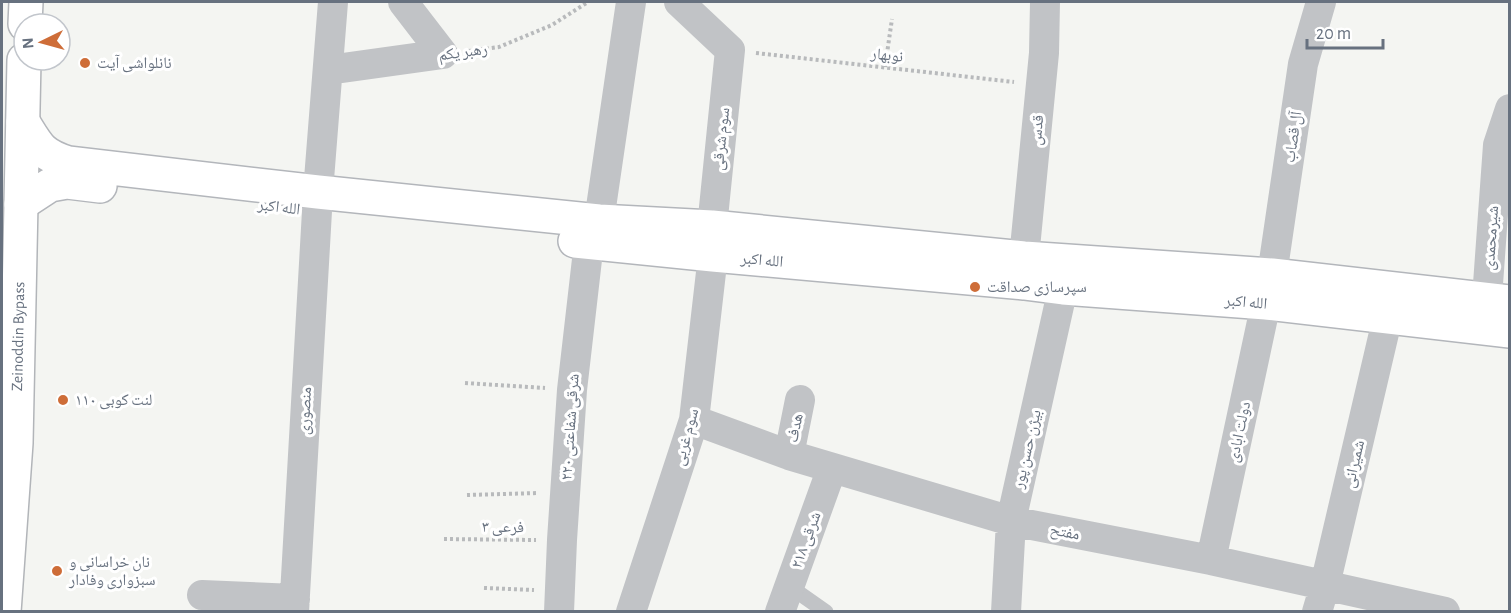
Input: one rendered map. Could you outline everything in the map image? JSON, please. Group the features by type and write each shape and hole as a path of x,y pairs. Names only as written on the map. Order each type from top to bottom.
{"main road":[{"name":"Zeinoddin Bypass","path":"4,612 16,444 24,72"},
{"path":"22,122 41,150 51,158 68,163 317,202"},
{"name":"الله اکبر","path":"21,204 50,185 67,182 317,202 594,232 1024,270 1063,288 1269,289 1388,316 1509,331"},
{"path":"1024,270 1269,289 1498,300"},
{"path":"2,485 16,444"}],"street":[{"path":"317,202 333,2"},
{"path":"403,2 443,54"},
{"name":"۲۲۰ شرقی شفاعتی","path":"560,601 572,390 594,232 631,2"},
{"path":"679,2 730,50"},
{"name":"قدس","path":"1024,270 1044,53 1045,2"},
{"name":"آل قصاب","path":"1269,289 1303,64 1321,2"},
{"name":"سوم شرقی","path":"712,241 730,50"},
{"name":"رهبر یکم","path":"328,70 443,54"},
{"name":"شیرمحمدی","path":"1498,300 1498,145 1509,109"},
{"name":"منصوری","path":"294,605 317,202"},
{"name":"سوم غربی","path":"631,612 694,420 712,241"},
{"name":"بیژن حسن پور","path":"1006,612 1011,521 1063,288"},
{"name":"دولت ابادی","path":"1211,560 1269,289"},
{"name":"شمیرانی","path":"1321,598 1388,316"},
{"name":"هدف","path":"789,455 800,400"},
{"name":"مفتح","path":"694,420 789,455 1011,521 1211,560 1321,598 1445,612"},
{"name":"۲۱۸ شرقی","path":"785,599 832,468"},
{"path":"202,595 294,605"}],"lane":[{"path":"785,599 826,612"}],"path":[{"name":"رهبر یکم","path":"443,54 499,47 552,25 588,2"},
{"path":"885,67 892,19"},
{"name":"نوبهار","path":"730,50 1041,85"},
{"path":"465,383 572,390"},
{"path":"467,495 565,493"},
{"name":"فرعی ۳","path":"444,538 562,540"},
{"path":"484,588 560,601"}],"place":[{"name":"نانلواشی آیت","path":"85,63"},
{"name":"سپرسازی صداقت","path":"975,287"},
{"name":"لنت کوبی ۱۱۰","path":"63,400"},
{"name":"نان خراسانی و سبزواری وفادار","path":"57,571"}]}
